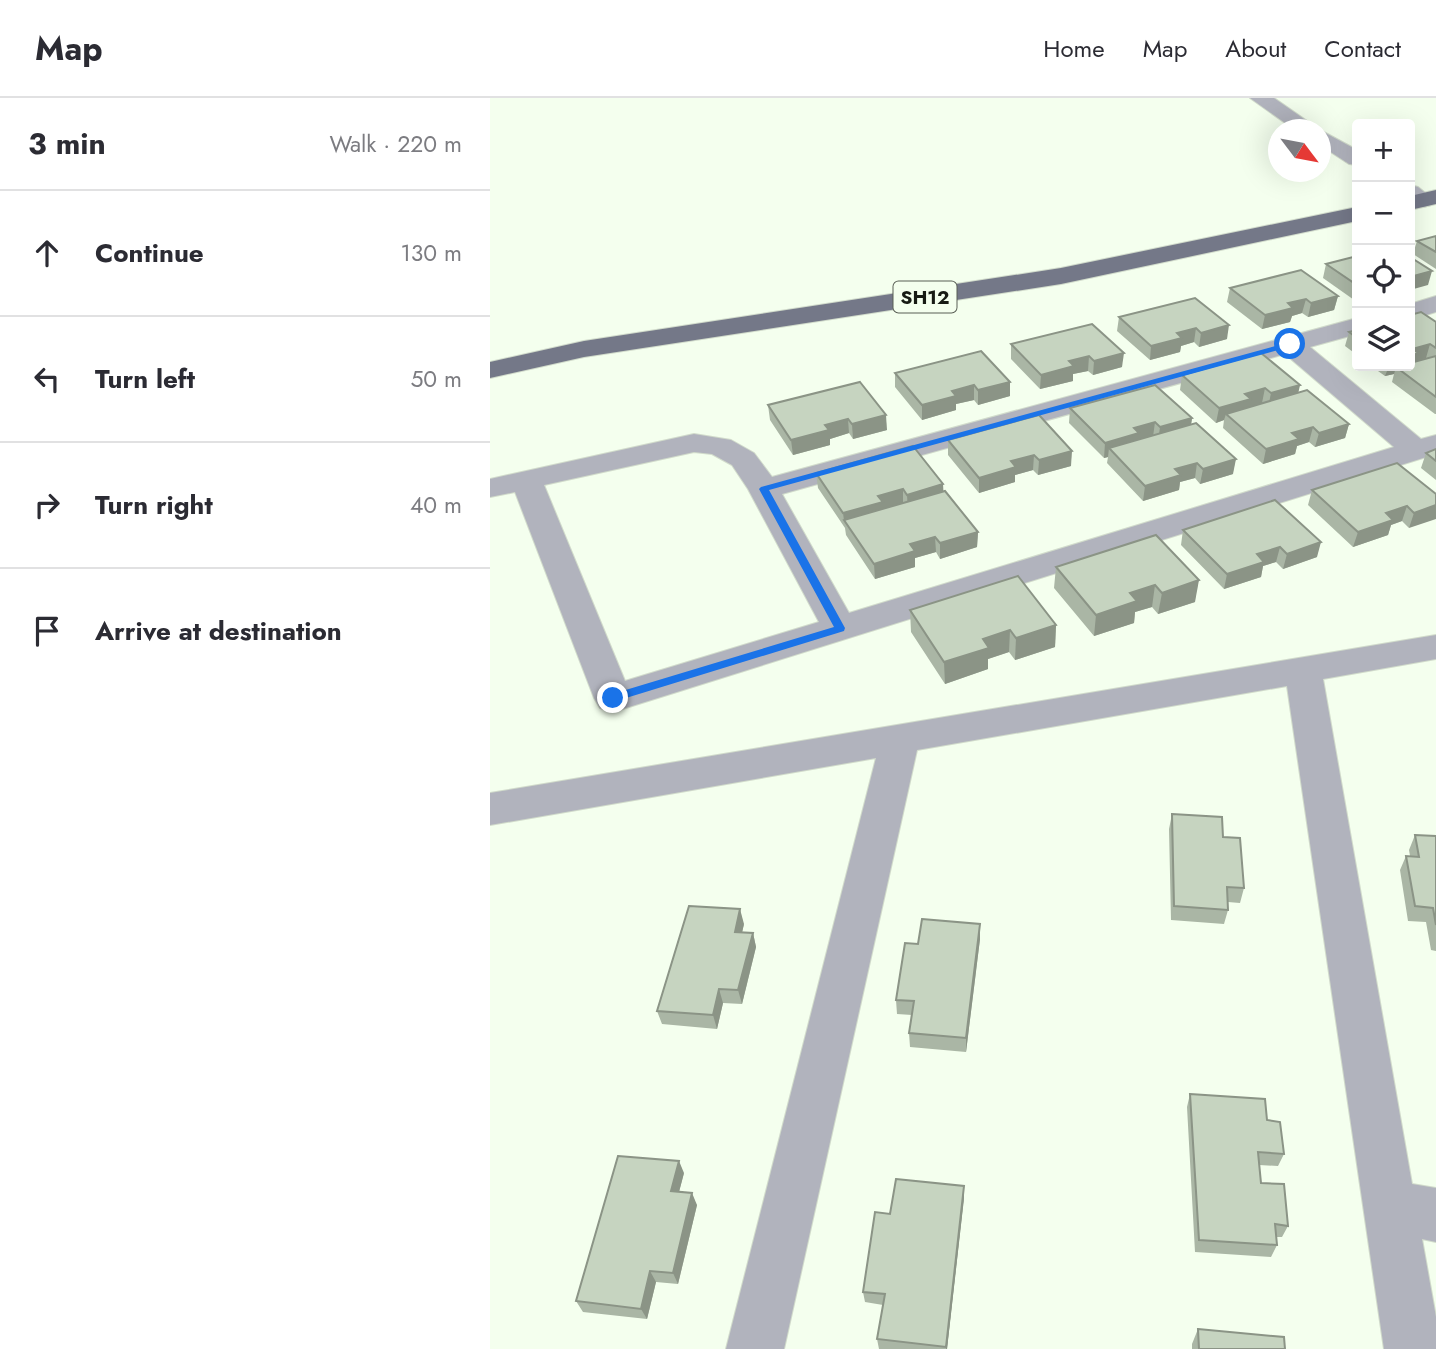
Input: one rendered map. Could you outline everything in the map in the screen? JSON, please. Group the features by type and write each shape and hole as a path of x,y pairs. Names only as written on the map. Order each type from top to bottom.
{"main road":[{"name":"SH12","path":"490,370 583,349 1061,276 1352,215"}],"street":[{"path":"1260,98 1293,119"},
{"path":"1331,142 1352,156"},
{"path":"1415,310 1436,304"},
{"path":"764,489 1352,327"},
{"path":"1290,344 1426,447"},
{"path":"490,488 694,443 720,446 743,459 764,489 840,628"},
{"path":"526,479 613,698 1426,447"},
{"path":"490,808 1436,647"},
{"path":"1303,670 1412,1211 1413,1349"},
{"path":"755,1349 900,738"}],"building":[{"path":"1436,236 1436,252 1417,241"},
{"path":"1352,257 1352,282 1326,264"},
{"path":"1415,260 1432,271 1415,276"},
{"path":"1301,270 1338,296 1311,303 1306,299 1288,303 1293,308 1265,315 1230,288"},
{"path":"1195,298 1229,325 1201,333 1196,328 1177,333 1182,338 1151,346 1119,317"},
{"path":"1421,312 1436,322 1436,348 1430,344 1415,348 1415,314"},
{"path":"1092,324 1124,353 1094,361 1089,356 1069,361 1074,366 1041,375 1011,344"},
{"path":"981,351 1010,382 978,390 974,385 952,391 956,396 922,405 895,373"},
{"path":"1261,353 1300,385 1271,393 1265,388 1245,394 1251,399 1219,408 1182,375"},
{"path":"1436,356 1436,397 1401,371 1415,371 1415,362"},
{"path":"860,382 886,415 852,424 848,419 825,425 829,430 791,440 768,405"},
{"path":"1155,385 1192,418 1160,427 1155,422 1134,428 1139,433 1105,443 1070,408"},
{"path":"1307,390 1349,424 1319,433 1313,427 1292,433 1299,439 1266,449 1226,414"},
{"path":"1039,415 1072,451 1039,460 1034,455 1011,461 1016,467 979,478 948,440"},
{"path":"1196,423 1236,459 1203,469 1197,463 1175,469 1181,475 1145,486 1109,448"},
{"path":"913,446 943,484 907,495 903,489 878,496 883,502 843,513 816,473"},
{"path":"1436,449 1436,461 1426,453"},
{"path":"1397,463 1436,494 1436,505 1414,513 1407,506 1386,513 1393,520 1358,532 1312,490"},
{"path":"945,491 978,532 940,543 935,537 910,544 915,551 874,564 844,520"},
{"path":"1275,500 1321,542 1287,554 1280,547 1257,554 1264,562 1227,574 1183,530"},
{"path":"1156,535 1199,580 1162,593 1155,585 1130,593 1137,601 1096,615 1056,567"},
{"path":"1018,576 1056,625 1016,638 1010,630 983,639 989,648 944,662 910,610"},
{"path":"1172,814 1222,817 1223,837 1240,838 1244,888 1227,887 1228,910 1174,906"},
{"path":"1415,835 1436,836 1436,925 1433,908 1415,906 1406,856 1419,857"},
{"path":"689,906 740,909 735,932 753,933 738,990 719,989 713,1015 657,1011"},
{"path":"922,919 980,924 966,1038 909,1033 914,1001 896,1000 905,943 918,944"},
{"path":"1190,1094 1265,1099 1267,1120 1280,1122 1284,1154 1258,1152 1261,1183 1284,1184 1288,1226 1275,1224 1277,1245 1199,1240"},
{"path":"618,1156 679,1161 671,1191 692,1193 673,1273 650,1271 641,1309 576,1301"},
{"path":"896,1179 964,1186 946,1347 877,1339 885,1294 863,1292 875,1212 890,1214"},
{"path":"1198,1329 1284,1337 1285,1349 1199,1349"}],"route":[{"path":"613,698 840,628 764,489 1290,344"}]}
